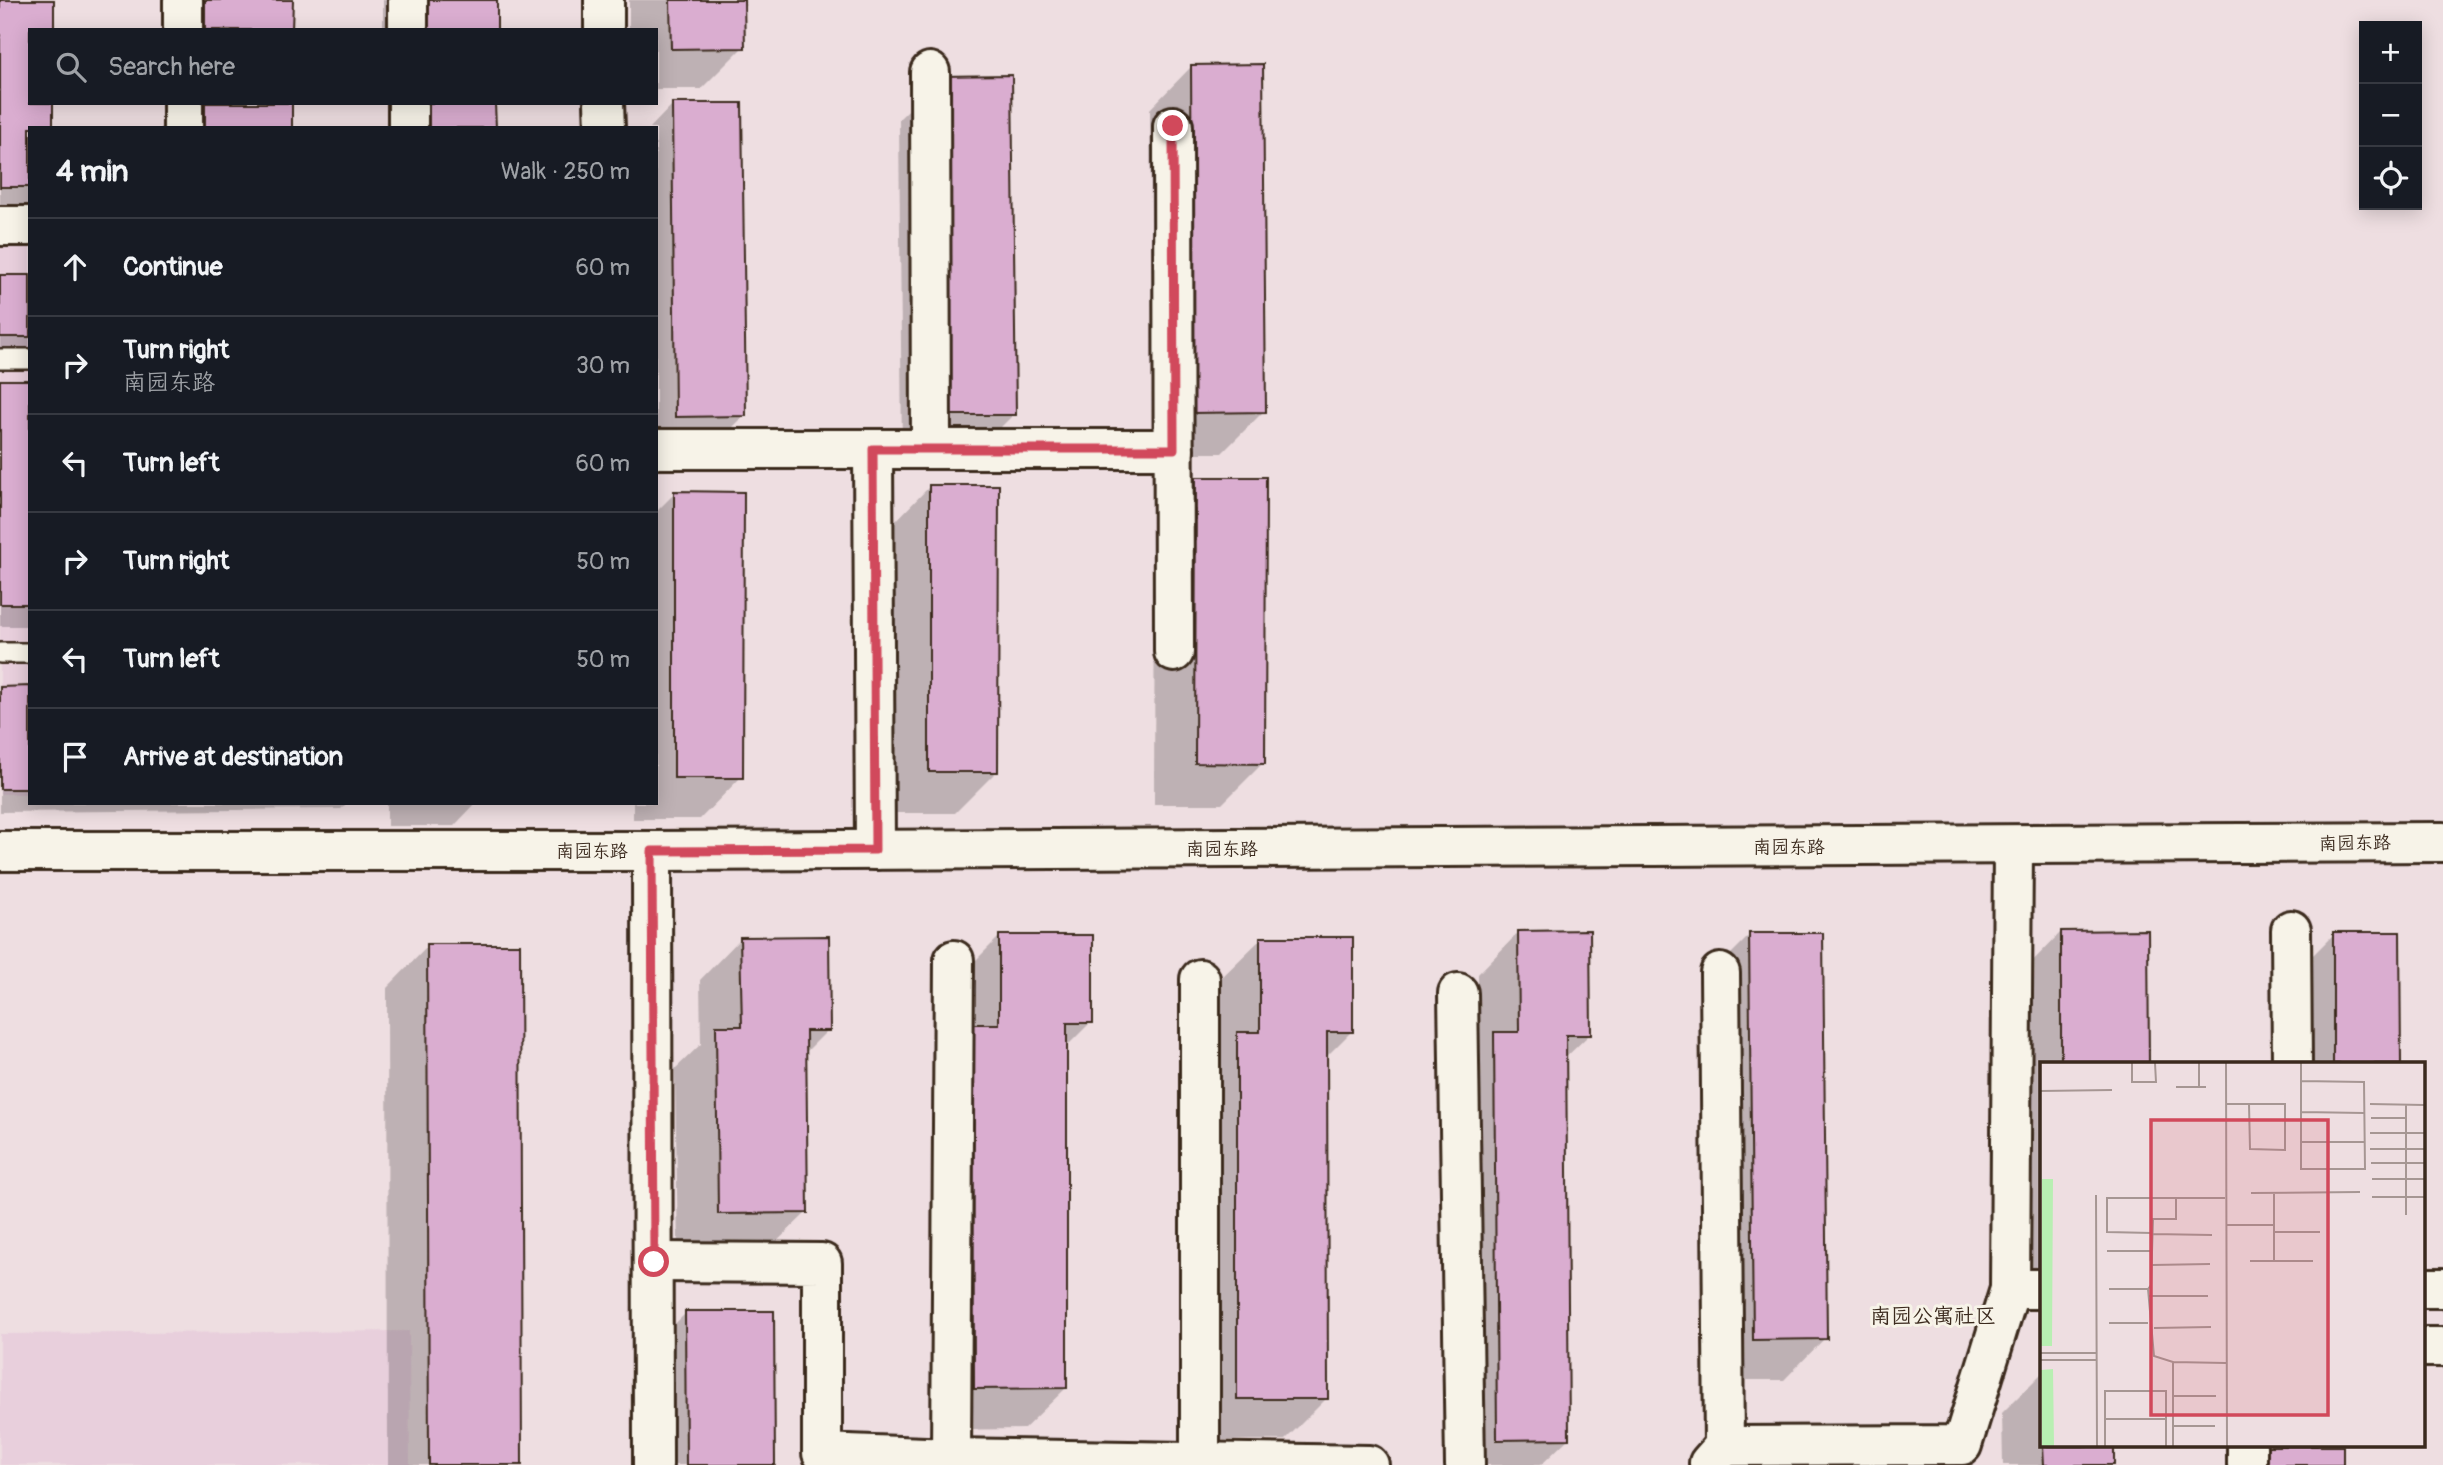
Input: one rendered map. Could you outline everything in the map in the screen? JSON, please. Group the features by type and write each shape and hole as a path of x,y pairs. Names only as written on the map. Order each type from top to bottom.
{"street":[{"path":"183,0 183,28"},
{"path":"408,0 408,28"},
{"path":"604,0 604,28"},
{"path":"930,72 932,449"},
{"path":"183,105 183,126"},
{"path":"408,105 408,126"},
{"path":"604,105 605,126"},
{"path":"1173,126 1174,652"},
{"path":"0,226 28,226"},
{"path":"658,449 1174,449"},
{"path":"873,449 875,850"},
{"name":"南园东路","path":"0,851 2012,846 2443,842"},
{"path":"1720,973 1716,1455 1962,1445 2026,1289 2012,846"},
{"path":"652,851 653,1465"},
{"path":"2291,930 2292,1062"},
{"path":"941,1460 954,960"},
{"path":"1200,979 1200,1461"},
{"path":"1458,993 1465,1465"},
{"path":"654,1262 822,1263 822,1453 941,1460 1369,1465"}],"lane":[{"path":"0,359 28,359"},
{"path":"0,653 28,653"}],"shaded area":[{"path":"0,244 28,244 28,794 0,794"},
{"path":"409,1331 410,1465 0,1465 0,1334"}],"building":[{"path":"0,0 54,0 54,28 28,28 28,105 53,105 53,126 28,126 28,187 0,187"},
{"path":"205,0 293,0 292,28 205,28"},
{"path":"424,0 497,0 497,28 424,28"},
{"path":"670,0 744,0 745,48 671,49"},
{"path":"1263,64 1266,412 1193,413 1191,65"},
{"path":"1012,75 1016,415 943,415 940,76"},
{"path":"672,103 742,103 746,416 675,417"},
{"path":"205,105 292,105 292,126 205,126"},
{"path":"423,105 495,105 496,126 424,126"},
{"path":"0,275 28,275 28,337 0,337"},
{"path":"0,380 28,380 28,604 0,604"},
{"path":"1196,477 1266,477 1265,764 1195,763"},
{"path":"929,485 999,485 998,772 929,772"},
{"path":"674,491 744,492 743,778 674,778"},
{"path":"28,686 28,789 0,789 0,687"},
{"path":"1590,930 1591,1035 1566,1035 1569,1439 1497,1440 1494,1032 1519,1032 1518,931"},
{"path":"2148,930 2149,1062 2061,1062 2061,931"},
{"path":"2333,932 2400,932 2401,1062 2333,1062"},
{"path":"1749,933 1823,933 1827,1339 1753,1340"},
{"path":"999,935 1093,935 1093,1023 1067,1023 1067,1388 974,1389 973,1024 999,1024"},
{"path":"829,936 830,1031 806,1031 808,1213 718,1214 716,1026 742,1026 740,937"},
{"path":"1260,937 1353,937 1353,1032 1327,1032 1328,1399 1237,1399 1237,1032 1260,1032"},
{"path":"427,944 520,944 522,1465 429,1465"},
{"path":"685,1311 774,1311 775,1465 686,1465"},
{"path":"2043,1448 2114,1448 2114,1465 2044,1465"},
{"path":"2268,1448 2343,1448 2343,1465 2268,1465"}],"district":[{"name":"南园公寓社区","path":"1933,1316"}],"route":[{"path":"654,1262 652,851 875,850 873,449 1174,449 1173,126"}]}
